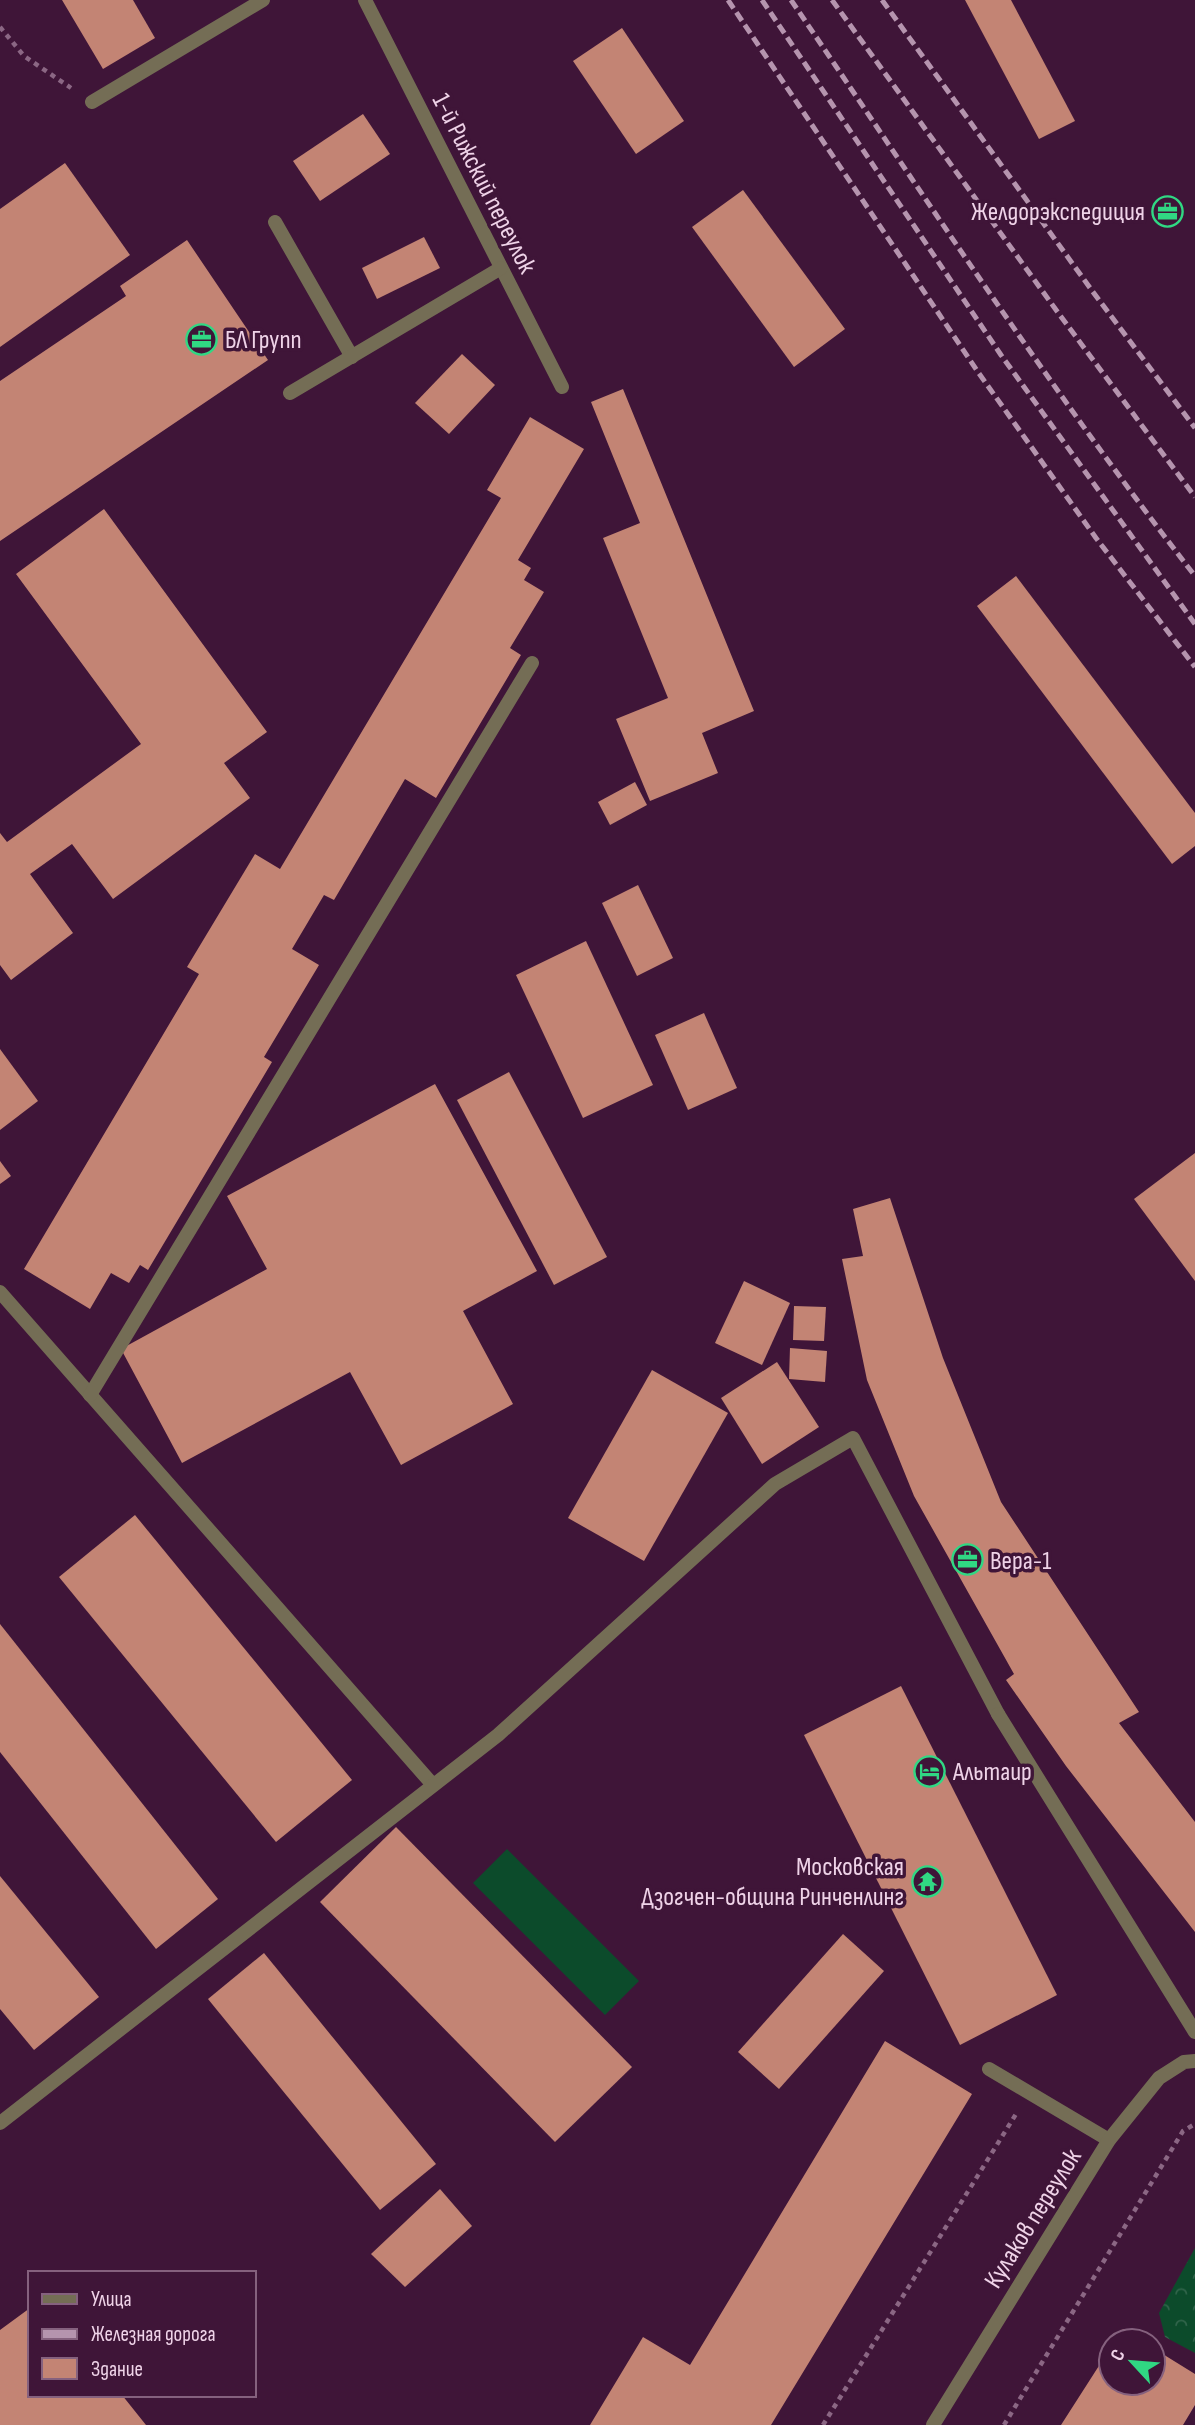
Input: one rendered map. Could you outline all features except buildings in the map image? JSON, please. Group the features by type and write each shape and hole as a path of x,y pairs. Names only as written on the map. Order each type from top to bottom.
{"street":[{"path":"92,102 263,0"},
{"name":"1-й Рижский переулок","path":"365,0 562,387"},
{"path":"275,222 352,357"},
{"path":"290,393 501,268"},
{"path":"90,1395 532,663"},
{"path":"0,1292 433,1785"},
{"path":"0,2123 498,1735 775,1484 853,1438 998,1714 1195,2032"},
{"name":"Кулаков переулок","path":"933,2425 1109,2140 1159,2078 1184,2062 1195,2062"},
{"path":"989,2069 1109,2140"}],"path":[{"path":"0,27 24,56 92,102"},
{"path":"823,2425 1028,2094"},
{"path":"1004,2425 1183,2131 1195,2124"}],"green space":[{"path":"507,1849 639,1981 605,2015 473,1883"},
{"path":"1195,2248 1195,2353 1167,2338 1167,2327 1162,2327 1159,2313"}],"railway":[{"path":"728,0 978,372 1096,538 1195,667"},
{"path":"762,0 1001,355 1195,624"},
{"path":"791,0 1039,364 1195,576"},
{"path":"832,0 1195,497"},
{"path":"882,0 1195,428"}],"place":[{"name":"Желдорэкспедиция","path":"1168,211"},
{"name":"БЛ Групп","path":"202,339"},
{"name":"Вера-1","path":"967,1560"},
{"name":"Альтаир","path":"930,1771"},
{"name":"Московская Дзогчен-община Ринченлинг","path":"927,1881"}]}
